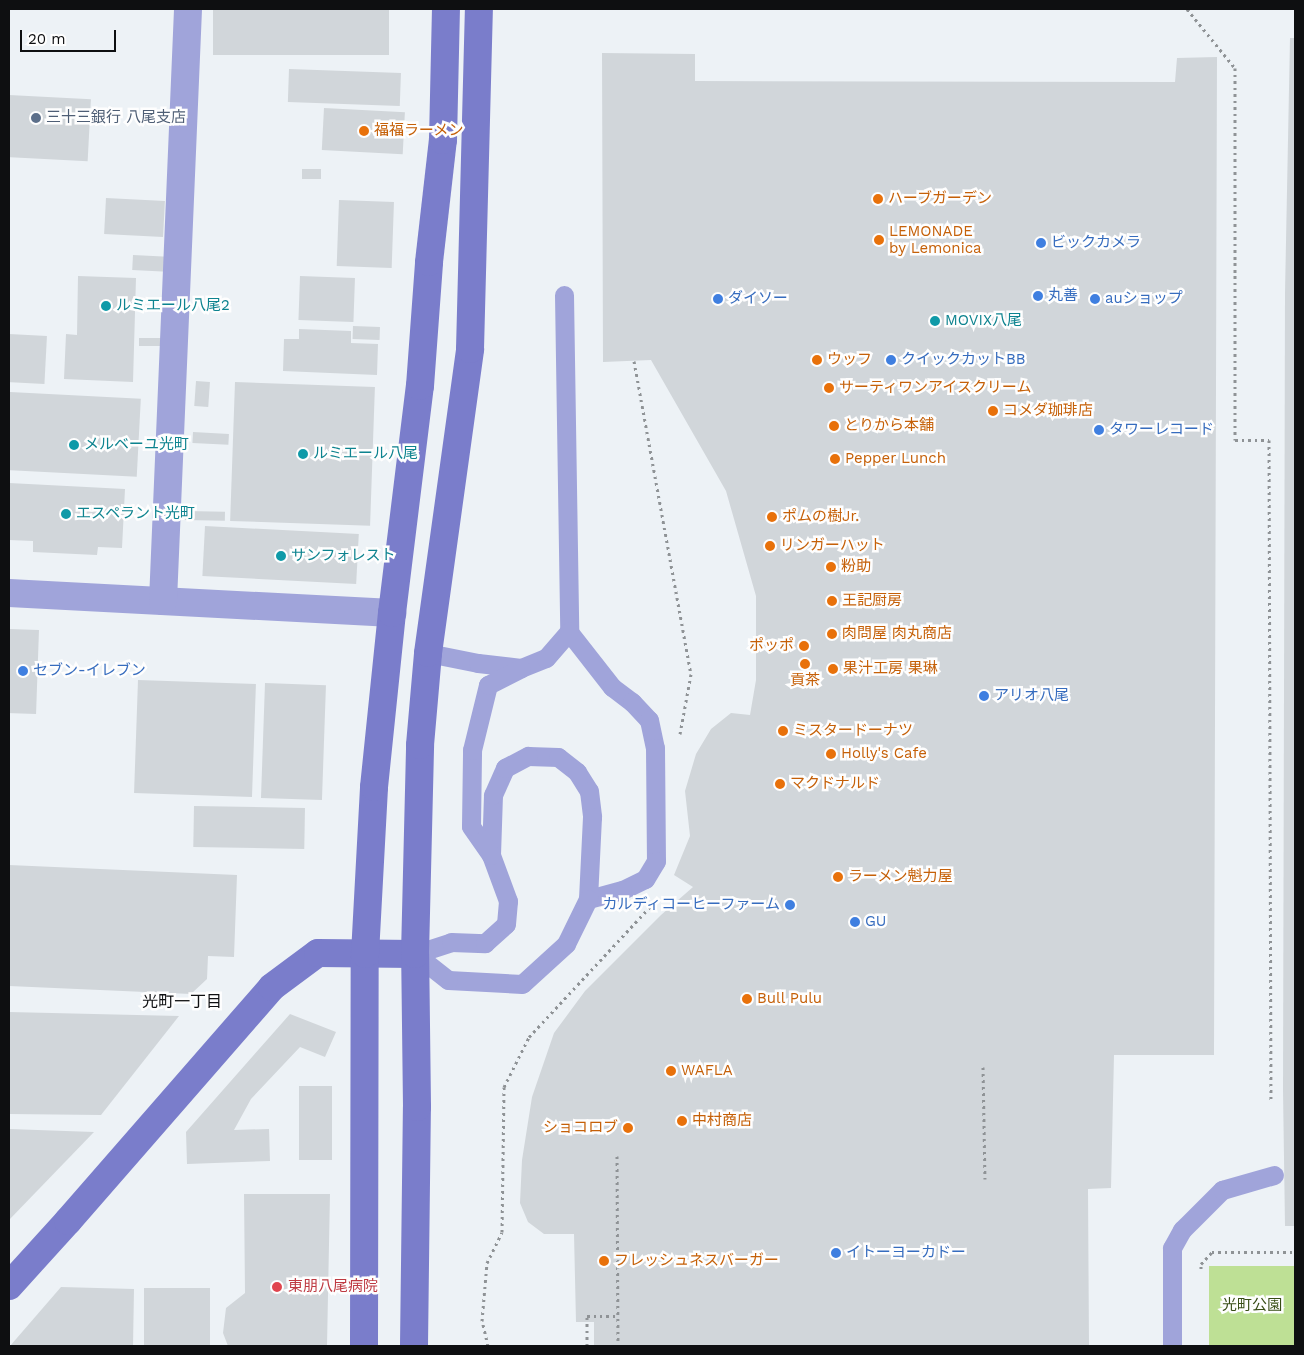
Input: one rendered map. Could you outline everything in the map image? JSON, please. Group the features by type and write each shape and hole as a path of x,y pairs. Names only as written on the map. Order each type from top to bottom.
{"street":[{"path":"163,601 188,9"},
{"path":"364,1346 365,954 374,787 392,613 420,386 429,262 443,140 446,9"},
{"path":"414,1346 417,1107 415,954 420,745 428,653 470,349 479,9"},
{"path":"9,594 392,613"},
{"path":"9,1286 272,987 318,953 415,954"}],"lane":[{"path":"564,295 569,632 612,687 632,702 649,720 655,748 656,861 646,879 622,890 588,899"},
{"path":"415,954 451,942 484,943 506,924 508,901 491,855 471,826 472,750 488,685 546,658 569,632"},
{"path":"428,653 478,663 521,668"},
{"path":"415,954 448,980 522,984 566,944 588,899 592,817 589,791 577,772 558,758 528,756 505,768 493,795 491,855"},
{"path":"1172,1346 1172,1248 1182,1230 1222,1190 1274,1175"}],"path":[{"path":"1187,9 1235,68 1235,440 1269,440 1271,1102"},
{"path":"983,1066 985,1179"},
{"path":"617,1156 618,1346"},
{"path":"1201,1273 1201,1264 1212,1252 1295,1252"},
{"path":"587,1346 587,1316 618,1316"}],"green space":[{"name":"光町公園","path":"1209,1266 1295,1266 1295,1346 1209,1346"}],"building":[{"path":"213,9 389,9 389,55 213,55"},
{"path":"1290,38 1295,38 1295,1226 1285,1226 1283,1090 1285,293"},
{"name":"アリオ八尾","path":"602,53 695,54 695,81 1175,82 1177,58 1217,57 1214,1055 1114,1055 1111,1188 1088,1189 1089,1346 594,1346 594,1322 576,1322 574,1234 544,1234 528,1222 520,1203 522,1160 532,1097 554,1033 585,991 661,915 693,887 674,875 690,836 685,791 696,754 711,729 731,713 750,715 756,680 756,596 726,491 651,360 603,362"},
{"path":"289,69 401,73 400,106 288,102"},
{"path":"9,95 91,99 88,161 9,157"},
{"name":"福福ラーメン","path":"324,108 405,112 403,154 322,150"},
{"path":"302,169 321,169 321,179 302,179"},
{"path":"106,198 165,201 163,237 104,234"},
{"path":"339,200 394,202 392,268 337,266"},
{"path":"133,255 168,257 167,272 132,270"},
{"name":"ルミエール八尾2","path":"78,276 136,278 133,382 64,379 66,334 77,335"},
{"path":"300,276 355,278 353,322 298,320"},
{"path":"353,326 380,327 380,340 353,339"},
{"path":"299,329 351,331 351,343 378,344 377,375 283,371 284,339 299,339"},
{"path":"9,334 47,336 44,384 9,382"},
{"path":"139,338 163,338 163,346 139,346"},
{"path":"196,381 210,382 208,407 194,406"},
{"name":"ルミエール八尾","path":"235,382 375,387 370,526 230,521"},
{"name":"メルベーユ光町","path":"10,392 141,399 137,477 9,470"},
{"path":"193,432 229,434 228,445 192,443"},
{"name":"エスペラント光町","path":"9,483 125,489 122,548 98,547 97,555 33,552 33,541 9,540"},
{"path":"185,511 225,512 225,521 185,520"},
{"name":"サンフォレスト","path":"205,526 359,534 356,584 202,576"},
{"name":"セブン-イレブン","path":"9,629 39,630 36,714 9,713"},
{"path":"138,680 256,684 252,797 134,793"},
{"path":"265,683 326,685 322,800 261,798"},
{"path":"194,806 305,808 304,849 193,847"},
{"path":"9,865 237,875 234,957 208,956 207,979 191,994 9,986"},
{"path":"9,1012 179,1016 101,1115 9,1114"},
{"path":"290,1014 336,1032 325,1057 300,1047 251,1099 234,1130 269,1129 270,1161 187,1164 186,1132"},
{"path":"299,1086 332,1086 332,1160 299,1160"},
{"path":"9,1129 94,1132 9,1220"},
{"path":"244,1194 330,1194 327,1346 228,1346 223,1333 226,1308 245,1293"},
{"path":"61,1287 134,1289 133,1346 10,1346"},
{"path":"144,1288 210,1288 210,1346 144,1346"}],"place":[{"name":"三十三銀行 八尾支店","path":"36,118"},
{"name":"福福ラーメン","path":"364,131"},
{"name":"ハーブガーデン","path":"878,199"},
{"name":"LEMONADE by Lemonica","path":"879,240"},
{"name":"ビックカメラ","path":"1041,243"},
{"name":"丸善","path":"1038,296"},
{"name":"ダイソー","path":"718,299"},
{"name":"auショップ","path":"1095,299"},
{"name":"ルミエール八尾2","path":"106,306"},
{"name":"MOVIX八尾","path":"935,321"},
{"name":"ウッフ","path":"817,360"},
{"name":"クイックカットBB","path":"891,360"},
{"name":"サーティワンアイスクリーム","path":"829,388"},
{"name":"コメダ珈琲店","path":"993,411"},
{"name":"とりから本舗","path":"834,426"},
{"name":"タワーレコード","path":"1099,430"},
{"name":"メルベーユ光町","path":"74,445"},
{"name":"ルミエール八尾","path":"303,454"},
{"name":"Pepper Lunch","path":"835,459"},
{"name":"エスペラント光町","path":"66,514"},
{"name":"ポムの樹Jr.","path":"772,517"},
{"name":"リンガーハット","path":"770,546"},
{"name":"サンフォレスト","path":"281,556"},
{"name":"粉助","path":"831,567"},
{"name":"王記厨房","path":"832,601"},
{"name":"肉問屋 肉丸商店","path":"832,634"},
{"name":"ポッポ","path":"804,646"},
{"name":"貢茶","path":"805,664"},
{"name":"果汁工房 果琳","path":"833,669"},
{"name":"セブン-イレブン","path":"23,671"},
{"name":"アリオ八尾","path":"984,696"},
{"name":"ミスタードーナツ","path":"783,731"},
{"name":"Holly's Cafe","path":"831,754"},
{"name":"マクドナルド","path":"780,784"},
{"name":"ラーメン魁力屋","path":"838,877"},
{"name":"カルディコーヒーファーム","path":"790,905"},
{"name":"GU","path":"855,922"},
{"name":"Bull Pulu","path":"747,999"},
{"name":"WAFLA","path":"671,1071"},
{"name":"中村商店","path":"682,1121"},
{"name":"ショコロブ","path":"628,1128"},
{"name":"イトーヨーカドー","path":"836,1253"},
{"name":"フレッシュネスバーガー","path":"604,1261"},
{"name":"東朋八尾病院","path":"277,1287"}],"district":[{"name":"光町一丁目","path":"182,1002"}]}
